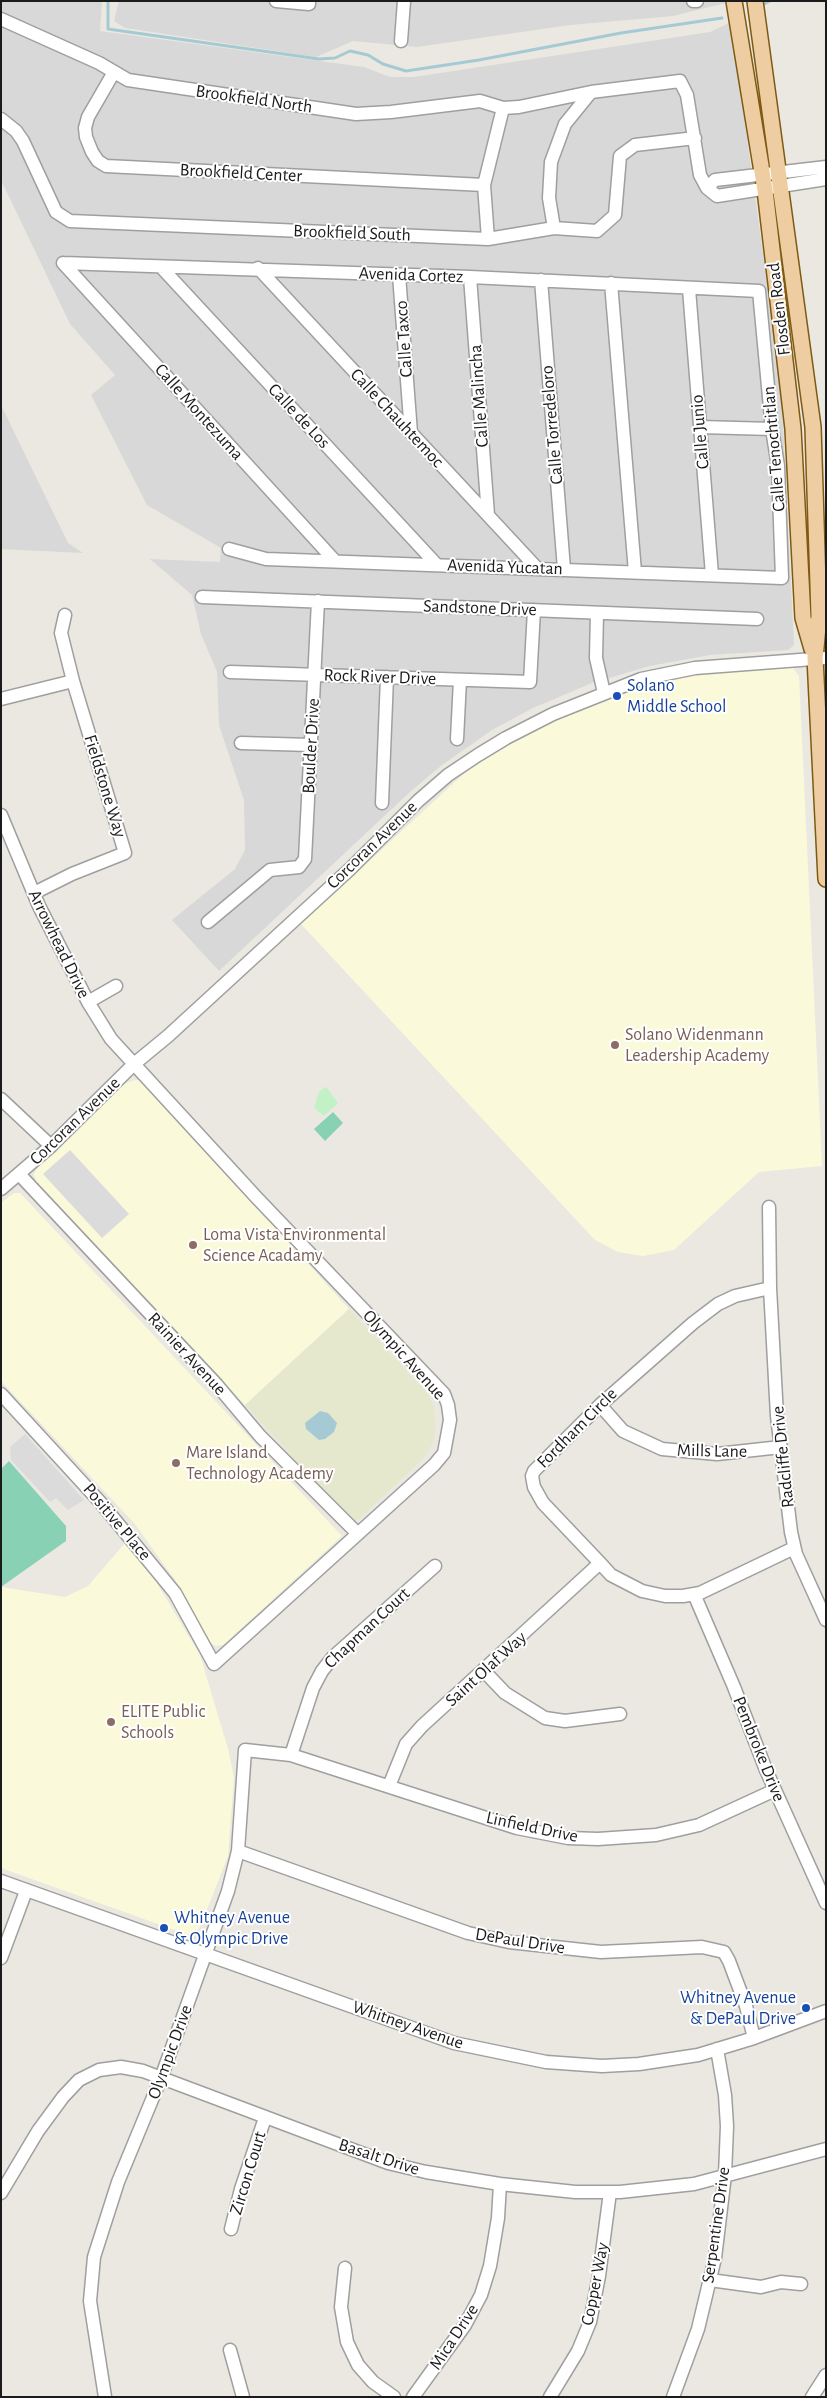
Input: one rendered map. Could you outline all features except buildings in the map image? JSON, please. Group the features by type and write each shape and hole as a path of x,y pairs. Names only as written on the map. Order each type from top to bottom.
{"main road":[{"name":"Flosden Road","path":"734,1 765,190 793,429 803,618 820,658"},
{"name":"Flosden Road","path":"755,1 813,427 820,658"},
{"path":"820,658 826,879"}],"street":[{"path":"276,1 310,4 310,1"},
{"path":"401,41 404,1"},
{"name":"Brookfield North","path":"1,19 99,63 128,80 356,114 391,112 480,101 502,108 519,107 591,92"},
{"name":"Brookfield Center","path":"114,72 88,117 85,128 86,138 92,152 98,161 106,166 484,185"},
{"path":"554,228 549,198 551,162 565,124 591,92 680,81 687,95 700,175 707,188 717,196 765,190 779,179 826,167"},
{"path":"488,239 484,185 502,108"},
{"name":"Brookfield South","path":"1,119 16,131 23,141 56,212 70,220 488,239 554,228 597,231 615,215 620,156 635,145 694,138"},
{"path":"707,188 715,180 762,174 779,179 826,179"},
{"name":"Avenida Cortez","path":"64,263 258,268 611,283 759,292"},
{"name":"Calle Montezuma","path":"64,263 335,561"},
{"name":"Calle de Los","path":"161,267 436,565"},
{"name":"Calle Chauhtemoc","path":"258,268 536,567"},
{"name":"Calle Taxco","path":"399,275 411,432"},
{"name":"Calle Malincha","path":"470,277 488,515"},
{"name":"Calle Torredeloro","path":"541,280 564,569"},
{"path":"611,283 635,572"},
{"name":"Calle Junio","path":"689,288 712,575"},
{"name":"Calle Tenochtitlan","path":"759,292 772,429 778,466 782,578"},
{"path":"700,427 772,429"},
{"name":"Avenida Yucatan","path":"229,549 266,559 536,567 782,578"},
{"name":"Sandstone Drive","path":"202,597 757,619"},
{"name":"Boulder Drive","path":"208,922 270,870 299,867 305,859 318,601"},
{"name":"Rock River Drive","path":"230,672 530,682 534,610"},
{"path":"598,613 596,658 604,693"},
{"path":"1,699 73,681 61,633 65,615"},
{"name":"Corcoran Avenue","path":"1,1189 51,1146 134,1064 168,1036 350,869 418,801 448,775 506,738 553,714 642,679 695,668 820,658"},
{"path":"382,803 387,677"},
{"path":"457,739 460,680"},
{"name":"Fieldstone Way","path":"34,893 72,874 125,853 73,681"},
{"path":"241,743 311,745"},
{"name":"Arrowhead Drive","path":"1,814 34,893 88,1002 111,1039 134,1064"},
{"path":"88,1002 116,986"},
{"name":"Olympic Avenue","path":"134,1064 257,1198 444,1394 448,1405 450,1420 444,1453 434,1465 214,1664"},
{"path":"1,1099 51,1146"},
{"name":"Rainier Avenue","path":"19,1174 217,1385 260,1436 357,1533"},
{"name":"Radcliffe Drive","path":"769,1207 770,1288 777,1416 794,1548 826,1620"},
{"name":"Fordham Circle","path":"770,1288 735,1296 718,1304 631,1376 534,1471 532,1476 534,1487 543,1503 611,1575 642,1592 665,1596 694,1594 794,1548"},
{"name":"Positive Place","path":"2,1395 101,1503 175,1593 214,1664"},
{"name":"Mills Lane","path":"600,1405 623,1431 662,1449 717,1454 781,1447"},
{"name":"Saint Olaf Way","path":"389,1786 406,1744 422,1726 600,1563"},
{"name":"Chapman Court","path":"291,1755 313,1688 322,1671 333,1657 435,1566"},
{"name":"Pembroke Drive","path":"694,1594 734,1687 774,1790 826,1903"},
{"path":"484,1671 506,1693 545,1718 565,1721 620,1714"},
{"name":"Olympic Drive","path":"105,2397 90,2301 94,2257 118,2182 161,2078 228,1892 238,1851 245,1750 291,1755"},
{"name":"Linfield Drive","path":"291,1755 517,1828 568,1838 598,1840 656,1835 699,1825 774,1790"},
{"name":"DePaul Drive","path":"238,1851 468,1933 484,1937 509,1942 601,1952 702,1947 724,1952 730,1961 746,2006 754,2038"},
{"name":"Whitney Avenue","path":"1,1881 454,2043 546,2062 602,2066 639,2064 698,2055 754,2038 826,2011"},
{"path":"1,1958 26,1891"},
{"name":"Serpentine Drive","path":"672,2397 698,2329 715,2258 725,2176 727,2126 725,2094 717,2049"},
{"name":"Basalt Drive","path":"1,2193 38,2131 78,2080 100,2070 121,2067 143,2071 388,2163 426,2172 500,2184 576,2192 610,2192 694,2184 826,2149"},
{"name":"Zircon Court","path":"232,2229 241,2188 265,2118"},
{"name":"Mica Drive","path":"413,2397 465,2326 481,2295 490,2266 498,2218 500,2184"},
{"name":"Copper Way","path":"550,2397 578,2351 590,2322 599,2276 610,2192"},
{"path":"345,2268 341,2306 347,2342 358,2365 373,2382 394,2397"},
{"path":"710,2280 761,2287 781,2282 801,2284"},
{"path":"230,2350 243,2397"},
{"path":"812,2397 826,2375"}],"shaded area":[{"path":"1,1 102,1 100,31 364,67 390,77 414,77 710,32 731,22 781,384 794,645 788,650 710,655 650,666 592,683 533,708 492,730 442,765 411,791 219,971 172,920 235,869 245,850 244,800 219,725 217,672 201,634 192,595 150,559 220,562 221,548 147,505 91,395 115,375 70,324 1,180"},
{"path":"119,1 726,1 726,3 673,16 570,25 417,47 353,41 316,57 125,28 114,21"},
{"path":"1,405 68,543 83,553 1,549"},
{"name":"Solano Widenmann Leadership Academy","path":"786,666 793,668 799,676 822,1166 759,1172 674,1250 643,1256 618,1252 595,1240 301,924 469,769 536,729 623,694 672,680 727,670"},
{"name":"Loma Vista Environmental Science Acadamy","path":"136,1080 144,1082 349,1309 245,1405 36,1181 34,1174 38,1167 126,1083"},
{"path":"70,1150 129,1214 102,1238 43,1174"},
{"name":"Mare Island Technology Academy","path":"14,1193 20,1193 342,1536 223,1645 216,1646 210,1643 177,1583 135,1524 1,1381 1,1203"},
{"path":"349,1309 428,1394 434,1407 436,1433 432,1445 423,1459 354,1524 245,1405"},
{"path":"25,1434 84,1500 68,1510 56,1498 50,1502 11,1460 10,1447"},
{"name":"ELITE Public Schools","path":"126,1542 155,1580 200,1655 228,1749 234,1777 228,1856 200,1927 195,1933 186,1934 1,1868 1,1587 65,1597 88,1586"}],"green space":[{"path":"325,1087 338,1103 324,1116 314,1108 319,1092"},
{"path":"333,1112 343,1123 325,1141 314,1129"},
{"path":"9,1461 66,1526 66,1541 1,1587 1,1469"}],"water":[{"path":"320,1411 328,1413 337,1423 334,1432 325,1439 319,1440 306,1429 305,1423"}],"waterway":[{"path":"108,1 108,29 319,59 335,58 350,51 368,55 383,64 406,71 479,60 621,33 722,18"},
{"path":"764,4 770,1"}],"place":[{"name":"Solano Middle School","path":"617,696"},
{"name":"Solano Widenmann Leadership Academy","path":"615,1045"},
{"name":"Loma Vista Environmental Science Acadamy","path":"193,1245"},
{"name":"Mare Island Technology Academy","path":"176,1463"},
{"name":"ELITE Public Schools","path":"111,1722"},
{"name":"Whitney Avenue & Olympic Drive","path":"164,1928"},
{"name":"Whitney Avenue & DePaul Drive","path":"806,2008"}]}
